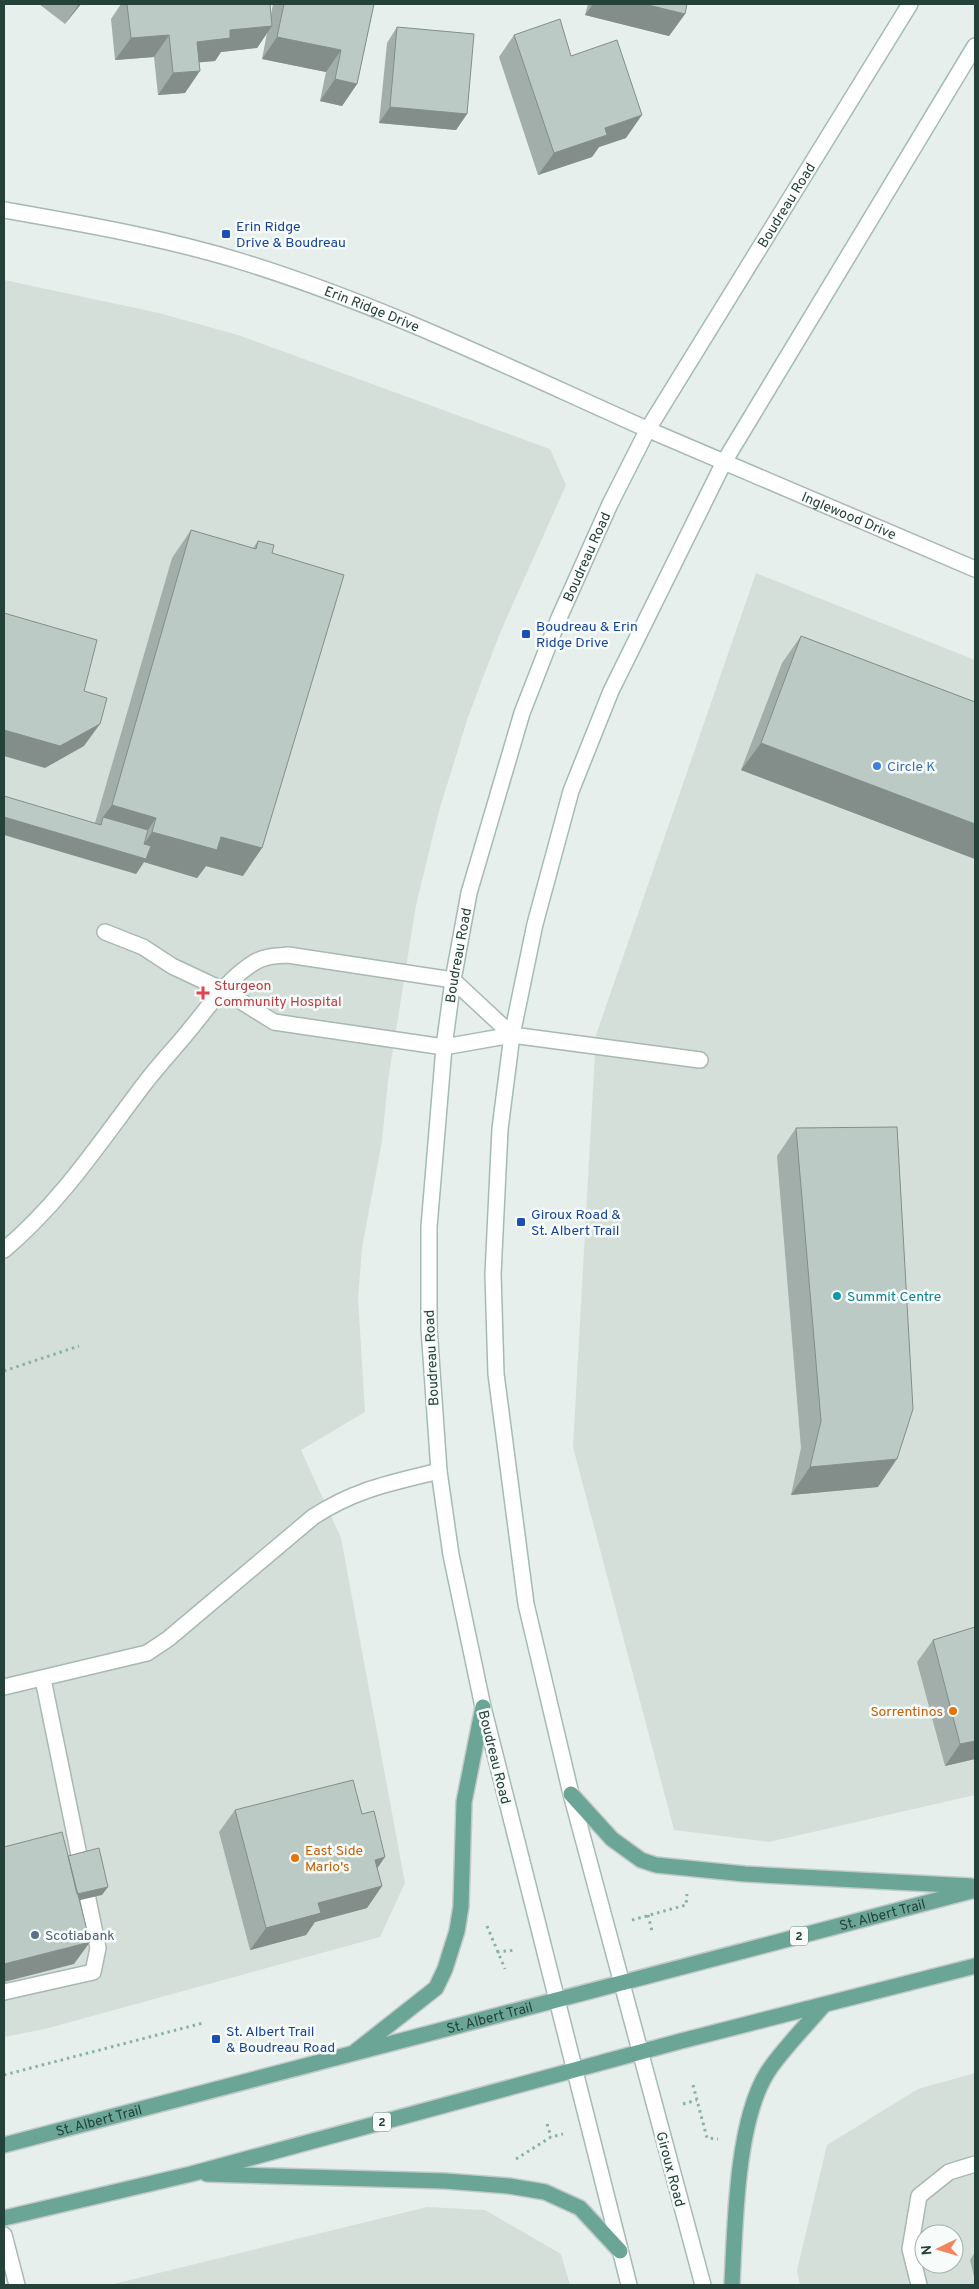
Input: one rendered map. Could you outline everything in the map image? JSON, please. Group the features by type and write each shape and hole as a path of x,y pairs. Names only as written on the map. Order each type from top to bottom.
{"main road":[{"name":"Boudreau Road","path":"574,2071 483,1707 451,1555 439,1471 429,1328 429,1226 444,1047 453,980 469,893 522,713 559,618 610,504 648,429 910,4"},
{"path":"622,1983 571,1794 526,1604 496,1374 493,1274 495,1206 500,1129 512,1035 535,924 571,791 611,691 724,462 975,46"},
{"name":"Erin Ridge Drive","path":"4,210 91,225 168,242 243,262 353,300 485,354 724,462"},
{"name":"Inglewood Drive","path":"724,462 975,569"},
{"path":"105,932 142,947 172,966 223,990 274,1022 444,1047 512,1035 700,1060"},
{"path":"4,1250 23,1234 57,1199 101,1144 146,1082 223,990 255,962 271,956 288,955 453,980 512,1035"},
{"path":"4,1687 147,1654 168,1639 313,1517 337,1501 375,1487 439,1471"},
{"path":"4,1992 93,1972 98,1948 43,1679"},
{"path":"350,2055 436,1988 445,1969 455,1938 461,1906 464,1802 483,1707"},
{"path":"571,1794 612,1839 641,1860 656,1865 745,1874 975,1888"},
{"name":"St. Albert Trail","path":"4,2145 555,2001 975,1888"},
{"name":"2","path":"4,2218 191,2174 640,2052 975,1966"},
{"name":"Giroux Road","path":"622,1983 704,2285"},
{"path":"732,2285 742,2155 751,2112 767,2073 822,2006"},
{"path":"574,2071 629,2285"},
{"path":"919,2285 910,2249 919,2196 949,2172 975,2164"},
{"path":"191,2174 445,2181 510,2186 544,2192 580,2208 620,2251"},
{"path":"4,2234 17,2285"}],"path":[{"path":"4,1371 79,1346"},
{"path":"631,1920 686,1905 687,1891"},
{"path":"648,1915 652,1931"},
{"path":"484,1918 505,1969"},
{"path":"497,1952 516,1950"},
{"path":"4,2075 203,2023"},
{"path":"693,2086 707,2138 726,2140"},
{"path":"680,2105 697,2100"},
{"path":"547,2124 551,2137"},
{"path":"512,2161 551,2137 564,2133"}],"shaded area":[{"name":"Sturgeon Community Hospital","path":"4,280 159,313 238,335 550,449 566,485 500,633 468,717 439,811 416,905 388,1081 382,1141 362,1248 358,1298 365,1412 301,1450 341,1538 405,1883 380,1937 45,2029 4,2037"},
{"path":"756,573 975,660 975,1795 769,1842 674,1830 573,1447 596,1035"},
{"path":"975,2073 975,2285 800,2285 797,2270 827,2145 918,2089"},
{"path":"427,2207 485,2210 561,2254 570,2285 110,2285"}],"building":[{"path":"127,4 270,4 272,26 230,30 230,38 197,42 200,71 173,73 169,35 131,38"},
{"path":"284,4 374,4 357,84 335,79 341,50 277,37"},
{"path":"644,4 687,4 685,14"},
{"path":"560,19 571,56 617,40 642,115 605,128 607,135 554,153 514,35"},
{"path":"397,27 474,34 467,114 390,107"},
{"path":"191,530 256,549 258,541 274,545 272,553 344,575 262,848 221,837 217,850 152,832 156,818 112,805"},
{"path":"4,613 97,640 84,691 107,698 100,724 60,746 4,730"},
{"path":"801,636 975,702 975,824 761,743"},
{"path":"4,796 101,825 103,817 148,830 144,844 151,846 146,859 4,817"},
{"name":"Summit Centre","path":"897,1127 913,1409 897,1459 810,1467 821,1421 796,1128"},
{"path":"975,1627 975,1741 960,1744 933,1640"},
{"name":"East Side Mario's","path":"353,1780 362,1814 374,1811 385,1857 375,1860 382,1886 318,1903 321,1913 266,1928 235,1810"},
{"name":"Scotiabank","path":"62,1832 90,1942 4,1964 4,1847"},
{"path":"99,1848 108,1887 77,1894 68,1856"}],"place":[{"name":"Erin Ridge Drive & Boudreau","path":"226,234"},
{"name":"Boudreau & Erin Ridge Drive","path":"526,634"},
{"name":"Circle K","path":"877,766"},
{"name":"Sturgeon Community Hospital","path":"203,993"},
{"name":"Giroux Road & St. Albert Trail","path":"521,1222"},
{"name":"Summit Centre","path":"837,1296"},
{"name":"Sorrentinos","path":"953,1711"},
{"name":"East Side Mario's","path":"295,1858"},
{"name":"Scotiabank","path":"35,1935"},
{"name":"St. Albert Trail & Boudreau Road","path":"216,2039"}]}
